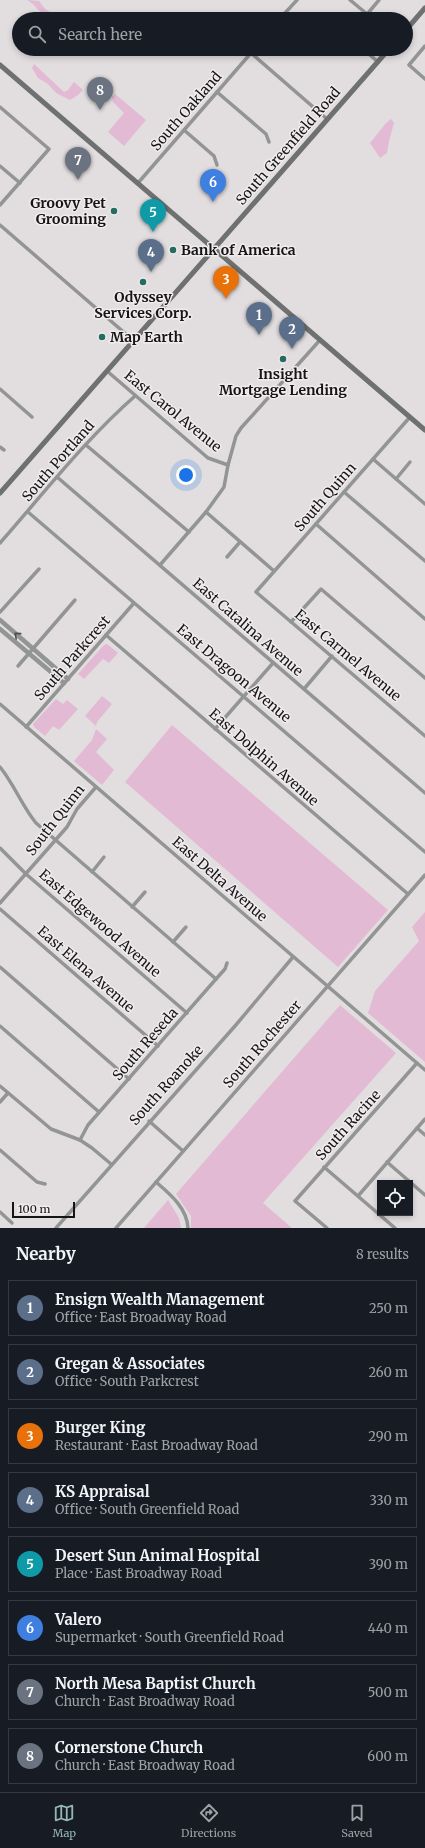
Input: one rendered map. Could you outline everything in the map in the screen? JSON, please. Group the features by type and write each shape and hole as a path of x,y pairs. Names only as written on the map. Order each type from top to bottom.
{"main road":[{"path":"413,22 425,8"},
{"name":"South Greenfield Road","path":"0,493 383,56"},
{"path":"0,65 215,248 425,430"}],"street":[{"path":"287,12 297,0"},
{"path":"350,0 365,12"},
{"path":"369,12 379,0"},
{"path":"425,46 409,65 425,79"},
{"name":"South Oakland","path":"138,183 248,56"},
{"name":"South Oakland","path":"254,56 327,119"},
{"path":"371,56 378,62"},
{"path":"218,92 266,134 269,142"},
{"path":"0,107 49,149 0,205"},
{"path":"184,130 214,156 217,165"},
{"path":"0,166 20,183"},
{"path":"0,225 134,341"},
{"path":"160,565 206,512 224,487 236,436 241,428 320,340"},
{"name":"East Carol Avenue","path":"107,371 208,458 228,465"},
{"path":"0,389 32,417"},
{"name":"South Portland","path":"0,543 86,445 116,413 135,396"},
{"name":"South Quinn","path":"256,592 410,418"},
{"path":"86,445 188,532"},
{"path":"0,447 4,450"},
{"path":"373,459 425,504"},
{"path":"396,479 410,462"},
{"name":"East Catalina Avenue","path":"57,477 425,793"},
{"path":"344,492 425,561"},
{"name":"East Dragoon Avenue","path":"28,512 425,852"},
{"path":"206,512 274,571"},
{"path":"316,524 425,619"},
{"path":"227,557 240,542"},
{"path":"0,612 39,569"},
{"path":"291,622 321,589 425,678"},
{"name":"East Carmel Avenue","path":"256,592 425,736"},
{"path":"18,666 75,600"},
{"name":"South Parkcrest","path":"26,727 134,603"},
{"path":"0,620 68,679"},
{"path":"0,629 64,683"},
{"name":"East Dolphin Avenue","path":"106,636 408,894"},
{"path":"304,689 332,656"},
{"path":"215,729 273,663"},
{"name":"East Delta Avenue","path":"0,704 425,1070"},
{"path":"0,767 12,782 30,816 92,872 216,979"},
{"name":"South Quinn","path":"0,903 68,827 77,809 96,787"},
{"name":"East Edgewood Avenue","path":"0,848 26,874 187,1013"},
{"path":"92,872 104,857"},
{"name":"South Rochester","path":"116,1228 425,875"},
{"path":"132,907 145,892"},
{"name":"East Elena Avenue","path":"0,909 158,1046"},
{"path":"173,942 186,927"},
{"name":"South Roanoke","path":"56,1228 293,957"},
{"name":"South Reseda","path":"80,1140 85,1130 99,1112 225,969 227,963"},
{"path":"0,967 129,1078"},
{"path":"0,1026 99,1112"},
{"name":"South Racine","path":"327,1228 295,1201 417,1063"},
{"path":"0,1086 51,1129 80,1140 111,1164"},
{"path":"0,1102 8,1093"},
{"path":"358,1196 425,1119"},
{"path":"149,1121 183,1151"},
{"path":"417,1128 425,1135"},
{"path":"0,1150 37,1182 45,1184"},
{"path":"387,1162 425,1195"},
{"path":"324,1167 395,1228"},
{"path":"156,1182 179,1204 188,1222 188,1228"},
{"path":"0,1212 12,1223"}],"shaded area":[{"path":"27,0 39,1 45,9 50,12 40,12"},
{"path":"34,64 64,92 68,90 74,82 83,90 70,100 56,93 48,84 38,78 32,68"},
{"path":"115,94 146,120 124,146 108,132 124,113 113,102 112,97"},
{"path":"391,119 394,123 387,153 380,158 370,143"},
{"path":"107,644 118,653 109,663 103,659 84,679 78,674 104,645"},
{"path":"102,696 112,704 97,722 96,726 85,716"},
{"path":"56,699 63,704 67,700 78,709 59,730 53,726 45,736 34,727 33,724"},
{"path":"172,725 388,910 338,967 125,782"},
{"path":"96,729 107,739 96,752 114,770 102,785 74,761 92,740"},
{"path":"425,912 425,1062 368,1013 375,991 419,941 412,927"},
{"path":"340,1005 396,1053 263,1203 292,1228 191,1228 191,1216 176,1194"},
{"path":"168,1200 179,1218 181,1228 144,1228"}],"place":[{"name":"Cornerstone Church","path":"100,110"},
{"name":"North Mesa Baptist Church","path":"78,180"},
{"name":"Valero","path":"213,202"},
{"name":"Groovy Pet Grooming","path":"114,211"},
{"name":"Desert Sun Animal Hospital","path":"153,232"},
{"name":"Bank of America","path":"173,250"},
{"name":"KS Appraisal","path":"151,272"},
{"name":"Odyssey Services Corp.","path":"143,282"},
{"name":"Burger King","path":"226,299"},
{"name":"Ensign Wealth Management","path":"259,335"},
{"name":"Map Earth","path":"102,337"},
{"name":"Gregan & Associates","path":"292,349"},
{"name":"Insight Mortgage Lending","path":"283,359"}]}
